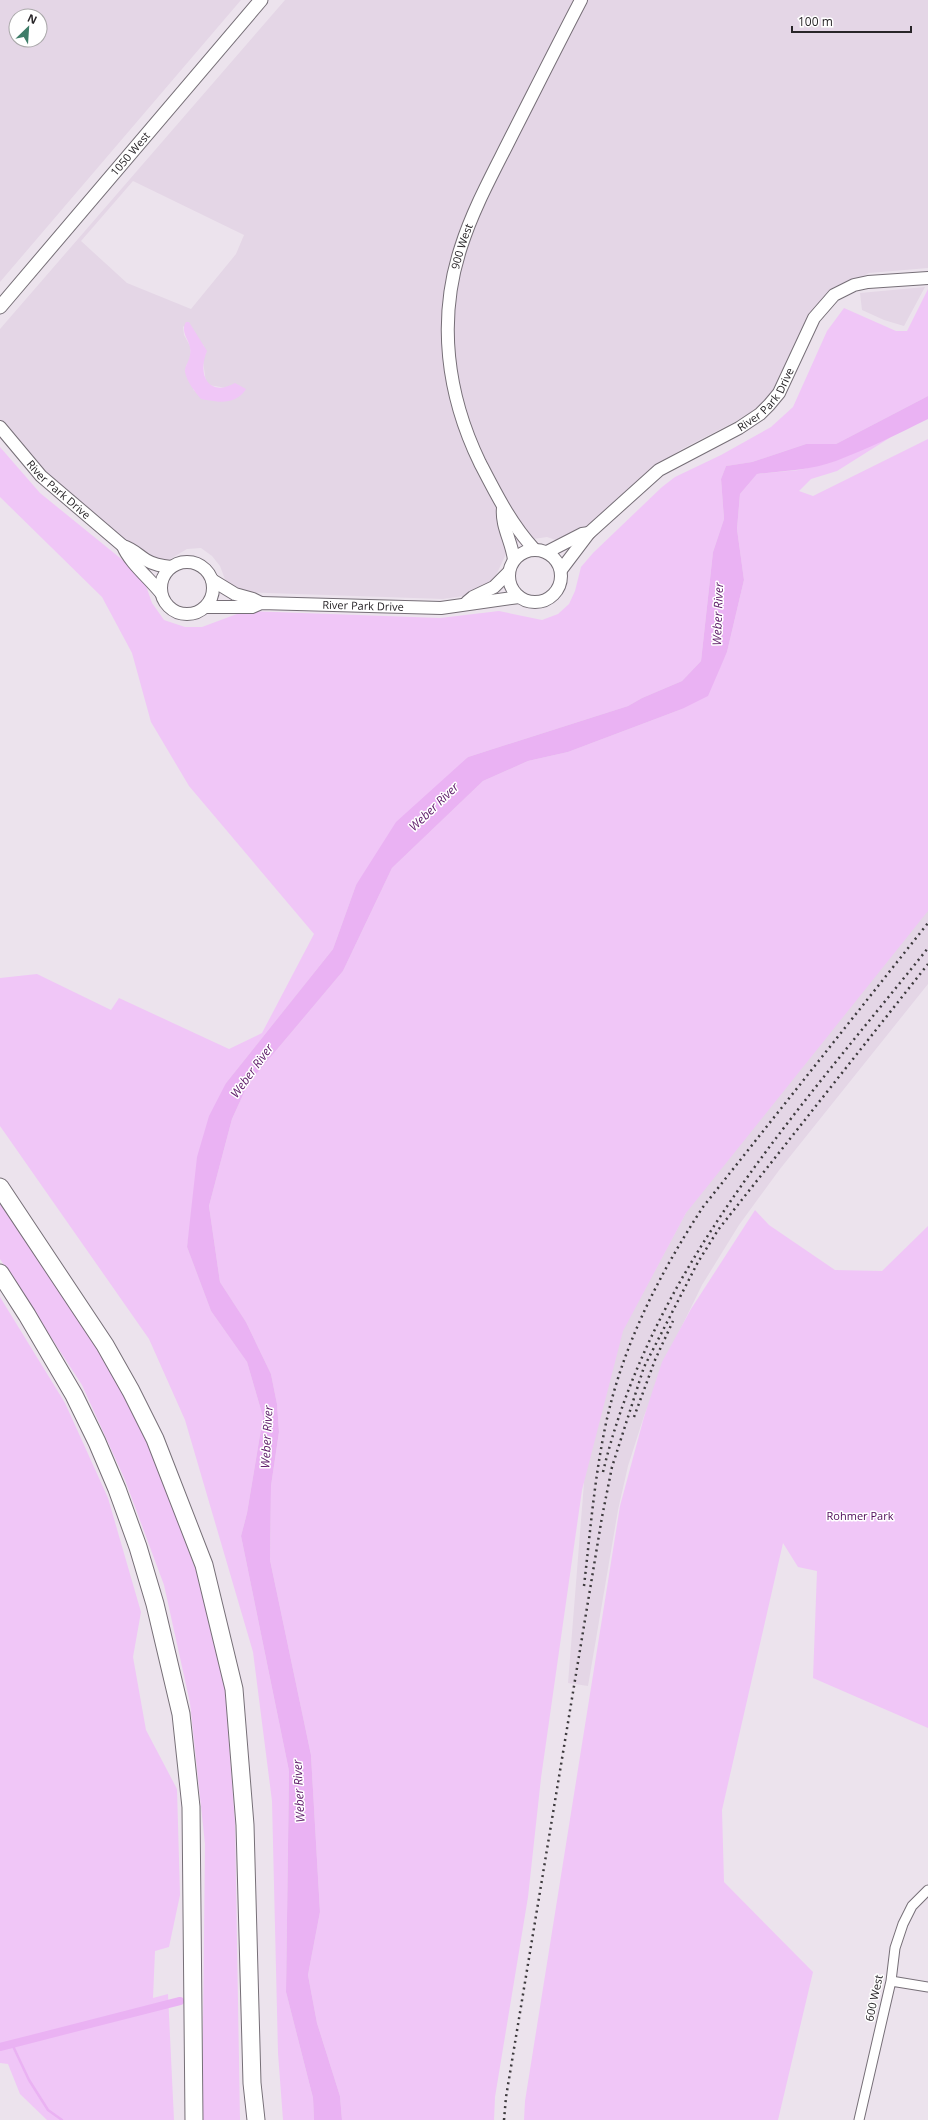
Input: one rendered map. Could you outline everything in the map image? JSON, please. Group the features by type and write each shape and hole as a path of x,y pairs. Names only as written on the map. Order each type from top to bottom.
{"highway":[{"path":"0,1186 105,1345 131,1391 158,1446 204,1565 234,1689 246,1825 252,2083 256,2120"},
{"path":"0,1273 74,1394 117,1489 138,1547 155,1604 181,1714 191,1807 194,2120"}],"main road":[{"name":"1050 West","path":"0,307 261,0"}],"street":[{"name":"900 West","path":"534,550 520,535 514,521 503,508 468,437 456,398 447,342 450,290 458,254 472,218 580,0"},
{"name":"River Park Drive","path":"561,570 589,533 659,470 739,428 760,414 779,393 814,318 834,296 854,285 868,282 928,278"},
{"name":"River Park Drive","path":"0,427 41,476 124,546 132,549 145,560 157,565 171,567"},
{"name":"900 West","path":"503,508 502,518 513,546 514,560"},
{"name":"River Park Drive","path":"547,552 582,534 589,533"},
{"name":"River Park Drive","path":"124,546 127,555 150,578 161,593"},
{"path":"534,550 547,552 558,563 561,570 561,584 553,596 547,600 532,602 519,597 511,586 509,572 514,560 527,551 534,550"},
{"path":"185,562 198,564 207,571 212,580 213,594 206,607 192,614 180,613 169,607 161,593 162,578 171,567 185,562"},
{"name":"River Park Drive","path":"464,604 473,596 494,587 509,572"},
{"name":"River Park Drive","path":"212,580 235,594 261,603 441,608 519,597"},
{"name":"River Park Drive","path":"206,607 252,607 261,603"},
{"name":"600 West","path":"859,2120 891,1981 895,1948 903,1924 912,1906 928,1890"},
{"path":"891,1981 928,1987"}],"shaded area":[{"path":"0,0 241,0 0,282"},
{"path":"285,0 928,0 928,268 869,273 833,293 776,389 758,407 738,420 682,449 658,465 569,551 562,542 547,537 519,541 506,554 491,586 477,594 443,599 243,592 233,588 226,582 220,566 212,556 201,548 187,549 170,559 164,569 137,553 50,478 0,424 0,329","holes":["133,181 244,235 236,254 191,309 127,283 81,241","183,326 204,346 203,361 206,382 209,385 226,388 194,391 186,366 191,359 190,346 184,335"]},
{"path":"925,287 904,326 884,320 862,310 860,293"},
{"path":"928,904 928,984 780,1169 739,1225 702,1285 678,1334 644,1416 628,1466 618,1510 588,1686 568,1683 586,1458 622,1331 688,1209"}],"green space":[{"path":"928,289 928,396 836,444 806,444 752,462 726,466 721,479 724,519 713,552 701,661 682,681 642,698 628,706 468,757 356,885 333,949 226,1083 191,1220 187,1247 211,1311 247,1362 263,1417 247,1513 241,1536 289,1771 286,1992 313,2098 314,2120 283,2120 278,2053 272,1801 253,1652 185,1420 149,1339 0,1126 0,978 37,974 111,1010 119,998 229,1049 262,1033 314,934 189,786 151,722 132,653 102,597 0,497 0,447 40,493 130,566 145,583 152,603 164,620 185,627 202,627 245,611 440,618 499,611 542,620 558,614 569,604 575,591 581,567 593,553 662,487 675,477 721,455 771,427 793,407 827,331 844,308 896,331 907,331"},
{"path":"186,322 189,322 207,351 203,368 207,381 212,386 218,388 226,387 235,383 246,389 237,398 226,402 201,399 192,387 185,372 190,352 184,332"},
{"path":"891,437 837,471 811,479 799,491 813,496 928,439 928,911 686,1213 623,1331 582,1490 541,1778 528,1897 495,2097 494,2120 342,2120 340,2096 317,2023 308,1975 320,1912 311,1755 270,1560 271,1486 279,1432 277,1404 271,1374 246,1322 220,1282 209,1206 232,1119 248,1084 343,971 392,868 483,781 528,761 568,752 682,709 717,673 727,652 744,580 737,529 740,494 757,474 799,470 835,461"},
{"path":"0,1199 99,1344 149,1444 196,1571 225,1689 235,1822 240,2120 202,2120 205,1844 190,1703 164,1585 125,1480 82,1385 0,1259"},
{"name":"Rohmer Park","path":"755,1210 769,1225 835,1270 882,1271 928,1226 928,1728 813,1678 817,1571 798,1567 783,1543 722,1810 724,1882 813,1972 778,2120 524,2120 525,2101 620,1506 644,1417 662,1362 691,1309"},
{"path":"0,1297 65,1403 108,1498 141,1612 133,1657 146,1730 177,1789 180,1895 169,1947 155,1951 153,1998 168,1994 174,2120 47,2120 20,2094 8,2064 0,2063"}],"water":[{"name":"Weber River","path":"928,396 928,419 882,441 827,464 797,470 757,474 740,494 737,529 744,580 727,652 708,696 682,709 568,752 528,761 483,781 392,868 343,971 248,1084 232,1119 209,1206 220,1282 246,1322 271,1374 277,1404 279,1432 271,1486 270,1560 311,1755 320,1912 308,1975 317,2023 340,2096 342,2120 314,2120 313,2098 286,1992 289,1771 241,1536 247,1513 263,1417 247,1362 211,1311 187,1247 197,1157 209,1116 226,1083 333,949 356,885 396,822 468,757 628,706 642,698 682,681 701,661 713,552 724,519 721,479 726,466 752,462 806,444 836,444"}],"waterway":[{"path":"0,2047 180,2001"},
{"path":"12,2044 29,2080 48,2110 62,2120"}],"railway":[{"path":"584,1586 592,1509 604,1433 611,1402 630,1343 656,1287 686,1233 703,1207 928,923"},
{"path":"603,1472 626,1397 656,1326 694,1259 736,1194 782,1130 928,948"},
{"path":"504,2120 506,2097 602,1517 612,1467 644,1367 698,1262 718,1230 928,964"},
{"path":"634,1417 655,1360 673,1321"}]}
